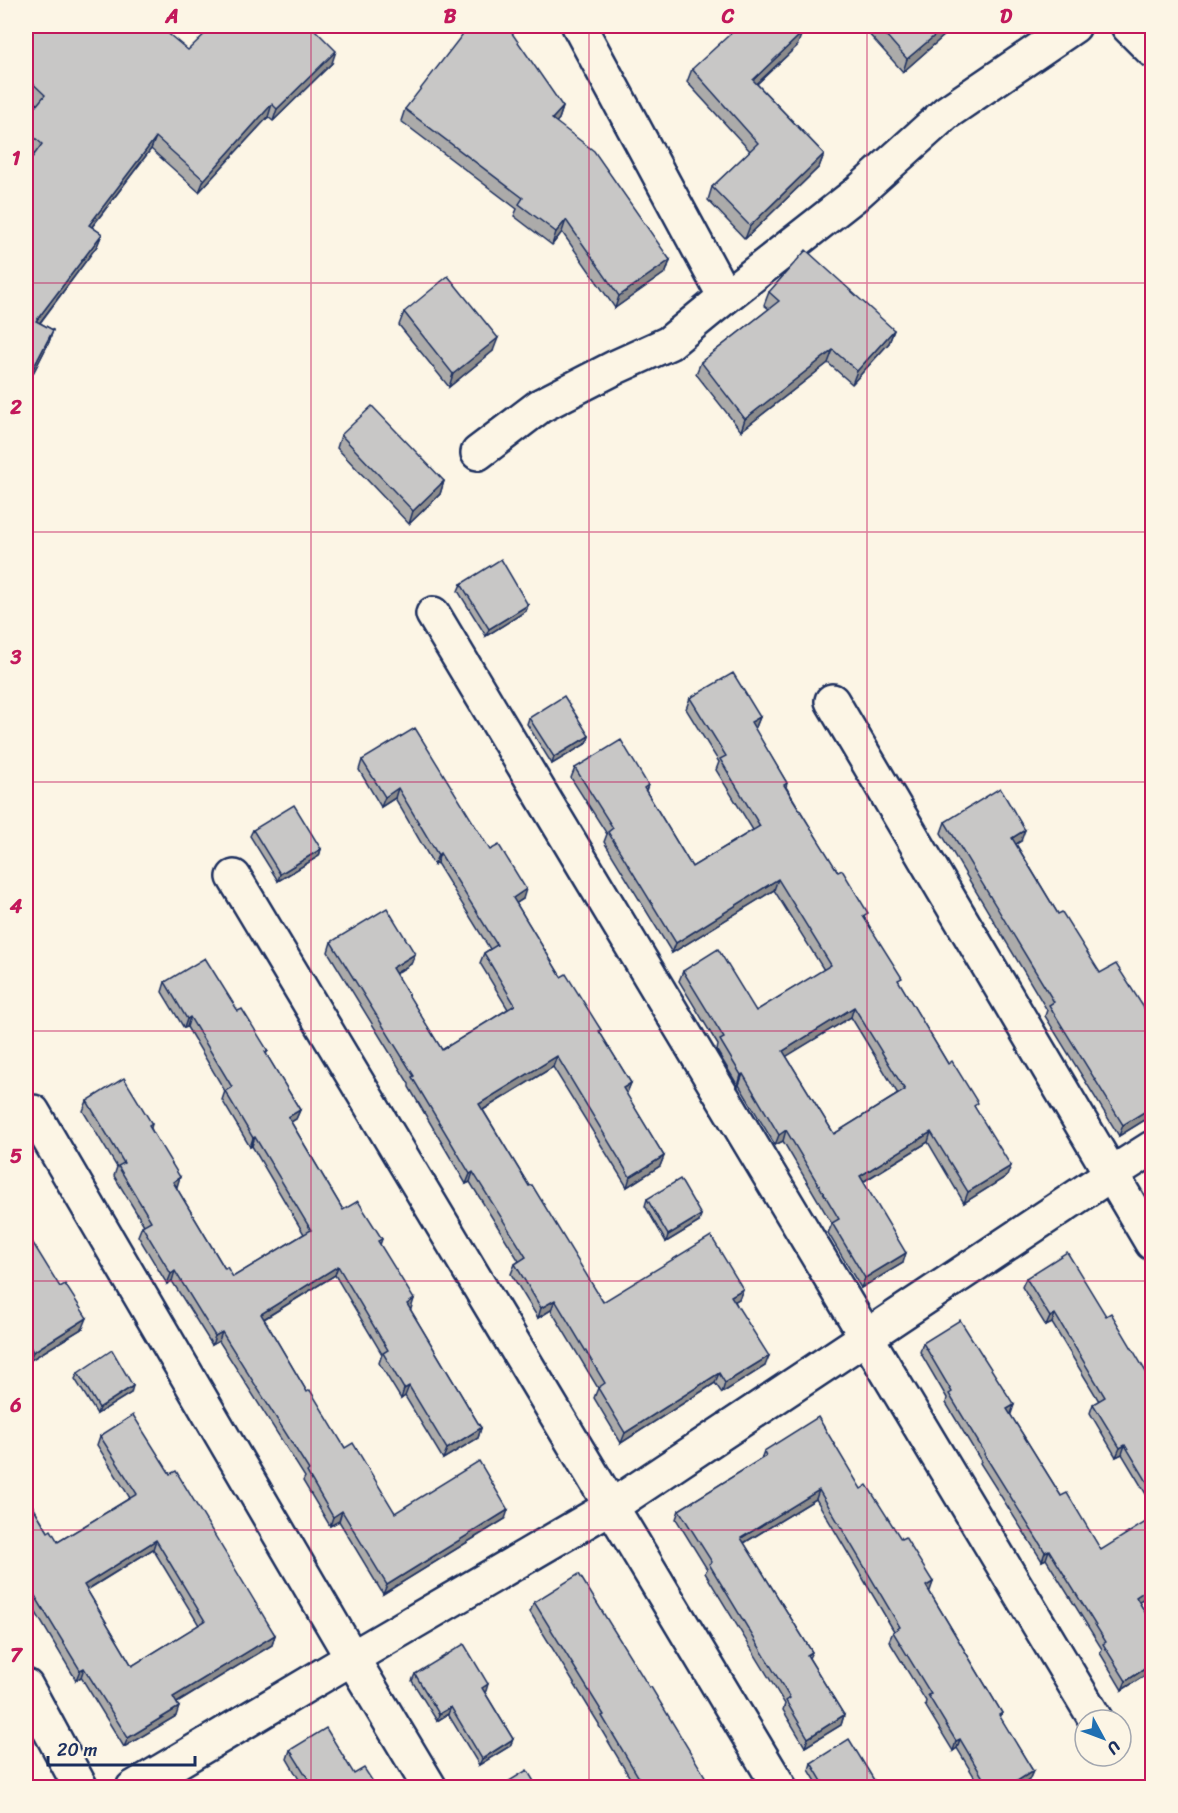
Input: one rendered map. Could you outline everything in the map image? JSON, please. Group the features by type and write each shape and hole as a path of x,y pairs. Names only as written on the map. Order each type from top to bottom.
{"street":[{"path":"579,26 725,297"},
{"path":"477,453 540,406 616,367 669,344 855,195 946,113 1074,26"},
{"path":"1128,26 1152,50"},
{"path":"433,614 1089,1708"},
{"path":"832,701 1152,1244"},
{"path":"234,877 780,1788"},
{"path":"33,1112 430,1788"},
{"path":"134,1788 612,1506 1152,1148"},
{"path":"26,1686 81,1788"}],"building":[{"path":"26,26 159,26 188,50 213,26 311,26 336,51 277,109 272,104 204,180 156,137 89,225 102,234 36,321 53,330 29,376 26,375 26,166 42,144 26,130 26,118 45,95 26,77"},
{"path":"469,26 507,26 563,107 552,119 594,151 670,260 619,296 566,220 556,232 519,204 523,198 405,109"},
{"path":"739,26 795,26 802,33 753,80 824,154 750,226 712,187 758,143 692,69"},
{"path":"878,26 946,26 907,59"},
{"path":"806,250 894,330 857,371 833,350 745,419 701,362 779,301 769,292"},
{"path":"448,276 498,338 453,374 404,312"},
{"path":"372,406 444,481 413,511 341,435"},
{"path":"501,559 528,605 489,629 461,584"},
{"path":"733,673 760,717 751,722 787,783 784,785 838,872 842,870 868,913 863,916 902,978 898,980 948,1064 952,1061 978,1103 974,1106 1011,1166 968,1192 931,1132 860,1176 906,1253 865,1278 832,1223 839,1219 786,1130 779,1135 743,1074 741,1075 720,1040 724,1038 683,971 718,949 756,1011 831,965 778,879 676,943 608,832 613,828 575,768 621,740 648,785 644,788 692,867 760,826 720,759 726,756 690,698","holes":["854,1007 905,1090 834,1134 783,1051"]},
{"path":"564,696 589,736 554,757 529,718"},
{"path":"415,728 490,850 499,845 526,889 513,898 561,977 566,974 601,1030 599,1031 631,1083 623,1088 664,1156 630,1177 557,1056 479,1104 529,1186 532,1185 603,1302 711,1236 743,1289 731,1296 769,1356 725,1383 719,1373 625,1433 598,1388 605,1383 555,1300 541,1308 515,1264 526,1257 473,1172 470,1174 412,1077 414,1076 331,942 387,908 415,954 392,968 442,1050 515,1005 484,953 497,945 440,853 438,855 398,788 385,797 362,760"},
{"path":"1000,788 1025,830 1012,838 1058,914 1062,912 1100,973 1116,964 1152,1018 1152,1107 1123,1125 1049,1005 1054,1002 945,822"},
{"path":"294,805 321,849 280,874 253,830"},
{"path":"205,958 238,1011 242,1009 268,1051 265,1052 300,1110 288,1117 343,1210 358,1201 382,1239 378,1241 414,1299 407,1304 481,1428 447,1449 409,1386 404,1389 383,1353 388,1350 338,1266 261,1314 307,1392 310,1390 345,1448 353,1443 395,1513 479,1461 508,1510 387,1585 342,1511 333,1517 307,1472 309,1470 222,1332 215,1336 175,1271 171,1274 142,1226 151,1221 118,1166 124,1163 87,1101 124,1078 152,1124 149,1126 180,1177 173,1182 225,1269 227,1267 233,1277 311,1230 225,1091 232,1087 190,1017 187,1019 165,982"},
{"path":"680,1179 701,1215 668,1235 647,1199"},
{"path":"28,1235 60,1287 65,1284 87,1318 33,1352 31,1348 26,1351 26,1237"},
{"path":"1067,1252 1106,1316 1111,1313 1146,1372 1148,1371 1152,1378 1152,1490 1125,1445 1120,1448 1093,1404 1105,1397 1055,1314 1050,1317 1026,1278"},
{"path":"960,1320 1014,1405 1007,1409 1061,1496 1067,1493 1101,1550 1152,1518 1152,1586 1136,1597 1152,1624 1152,1664 1126,1681 1103,1644 1106,1642 1049,1550 1045,1552 984,1454 949,1394 952,1392 923,1343"},
{"path":"112,1350 133,1386 99,1408 78,1373"},
{"path":"133,1415 170,1474 176,1471 275,1635 173,1697 179,1707 128,1738 84,1668 80,1670 26,1581 26,1495 48,1532 51,1530 58,1542 137,1494 100,1436","holes":["156,1540 205,1621 132,1666 84,1585"]},
{"path":"818,1417 861,1489 867,1485 901,1539 905,1537 933,1582 926,1586 1002,1713 999,1715 1033,1771 1006,1788 989,1788 960,1739 956,1741 928,1695 931,1694 893,1632 900,1627 819,1490 741,1538 812,1652 807,1655 844,1715 808,1738 786,1701 790,1698 709,1564 712,1562 679,1510 766,1456 764,1451"},
{"path":"579,1574 712,1788 645,1788 602,1716 604,1715 534,1602"},
{"path":"464,1644 488,1684 482,1688 513,1739 482,1759 451,1707 439,1714 415,1674"},
{"path":"326,1728 354,1774 364,1768 377,1788 314,1788 290,1750"},
{"path":"849,1739 877,1785 874,1788 826,1788 811,1763"},
{"path":"527,1770 538,1788 498,1788"}]}
